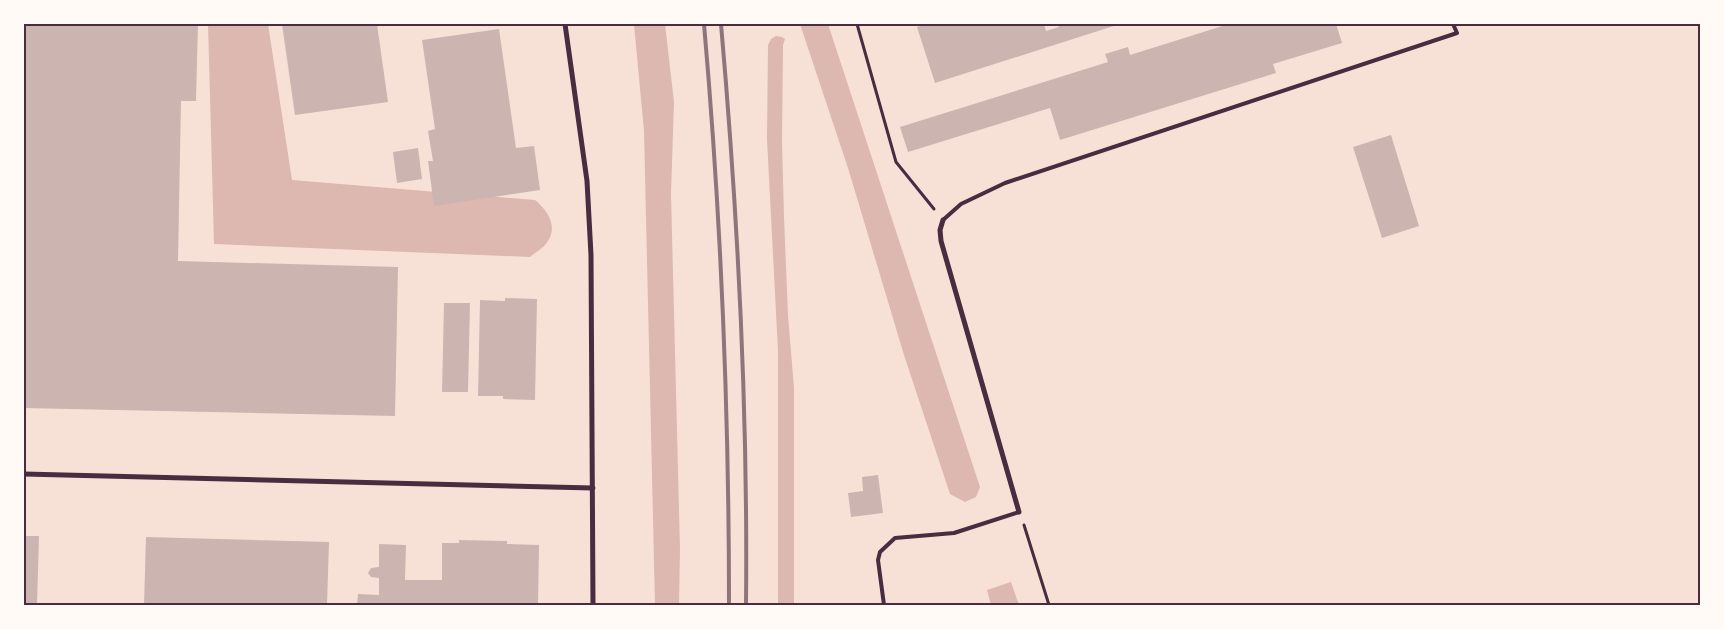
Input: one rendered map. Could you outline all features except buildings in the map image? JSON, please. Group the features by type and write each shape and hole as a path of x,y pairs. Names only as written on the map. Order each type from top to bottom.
{"street":[{"path":"565,24 587,182 591,255 593,605"},
{"path":"943,220 940,230 941,241 1019,512"},
{"path":"24,474 593,488"}],"lane":[{"path":"943,220 961,204 1005,183 1457,33 1453,24"},
{"path":"884,605 878,560 880,552 895,538 954,533 1019,512"}],"path":[{"path":"857,24 896,162 943,220"},
{"path":"1019,512 1049,605"}],"shaded area":[{"path":"208,24 268,24 292,180 535,200 544,208 550,218 552,229 547,243 530,257 214,244"},
{"path":"634,24 665,24 674,102 671,194 680,549 679,605 655,605 644,131"},
{"path":"800,24 828,24 980,487 976,497 965,502 950,494 904,355 848,168"},
{"path":"776,36 785,39 783,45 782,142 788,315 794,388 794,605 778,605 778,351 767,139 768,45 771,39"},
{"path":"1011,582 1019,605 991,605 987,590"}],"railway":[{"path":"704,24 723,314 729,532 729,605"},
{"path":"721,24 741,314 746,605"}]}
